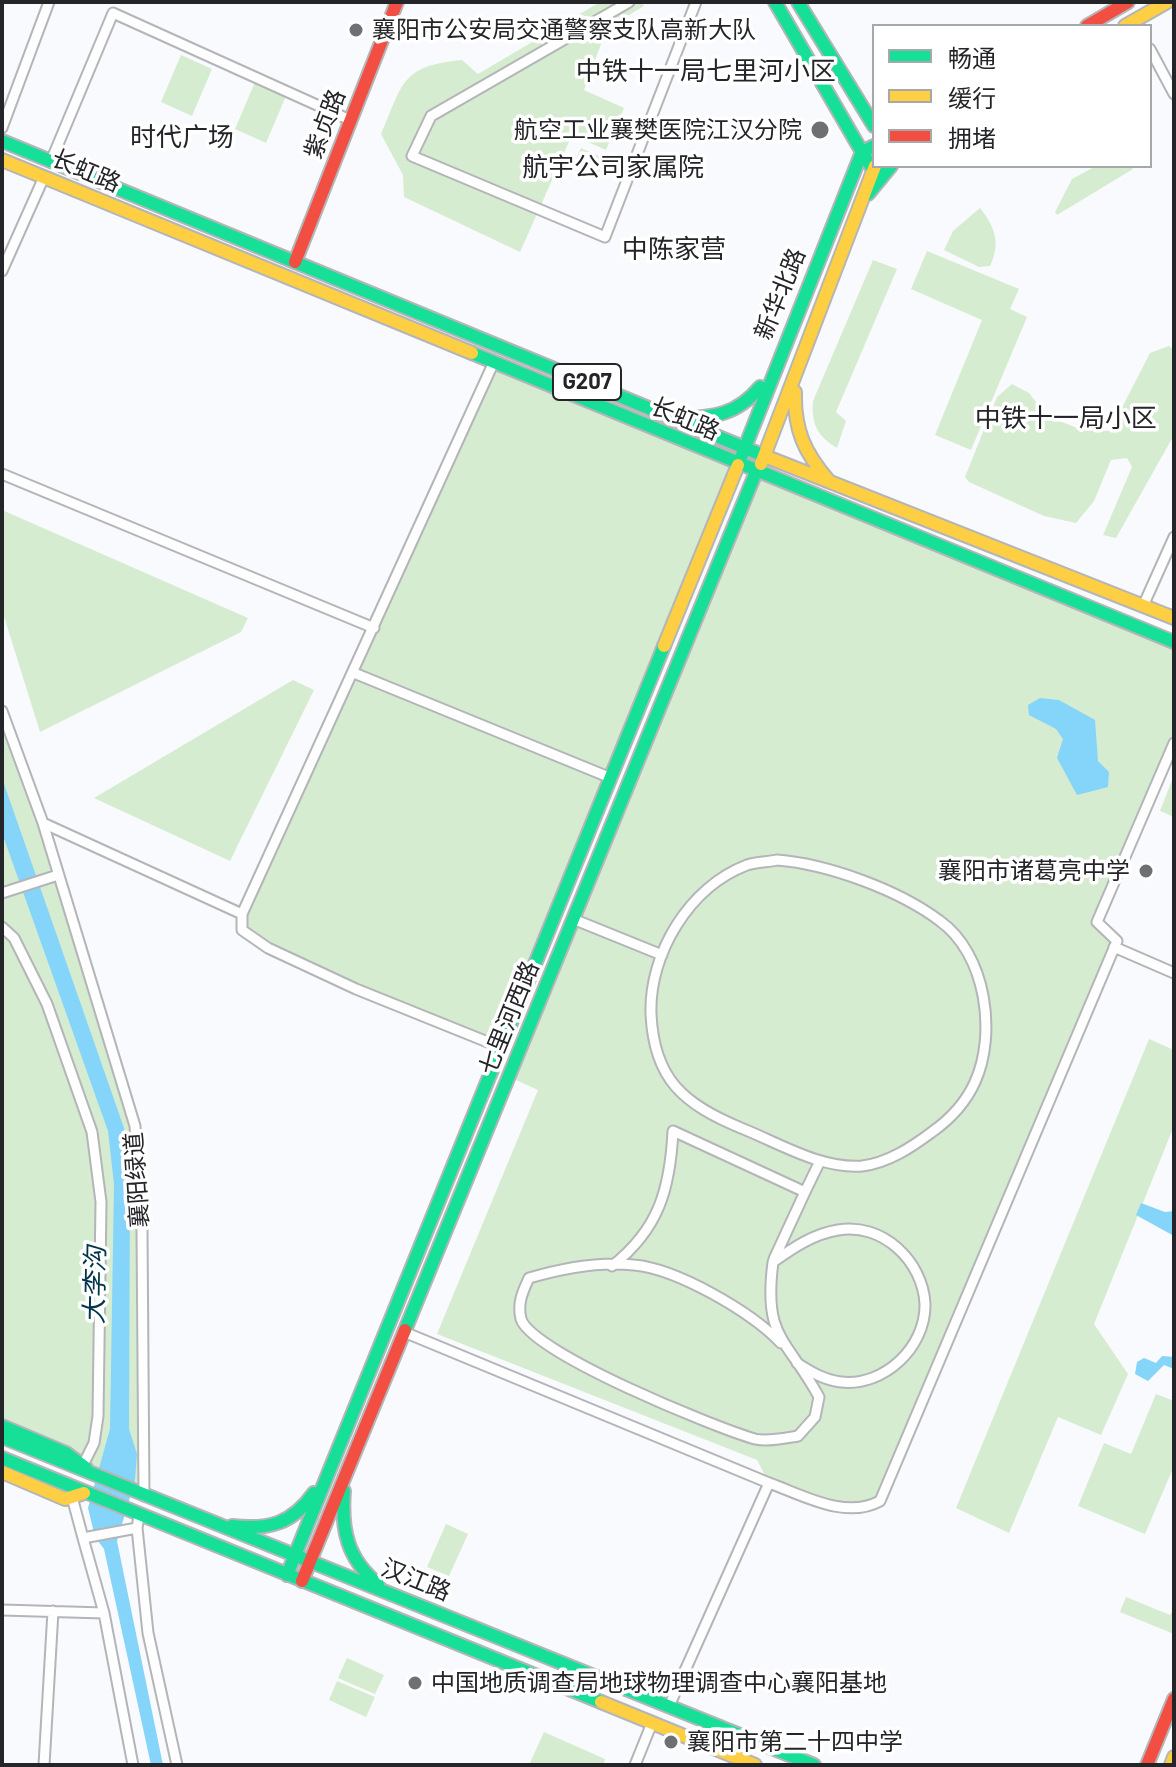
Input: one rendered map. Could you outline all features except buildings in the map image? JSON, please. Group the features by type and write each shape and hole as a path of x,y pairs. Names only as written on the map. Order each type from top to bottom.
{"main road":[{"name":"紫贞路","path":"295,262 397,2"},
{"path":"775,2 846,124 868,149"},
{"path":"798,2 872,123"},
{"path":"1090,24 1128,2"},
{"path":"1133,24 1167,2"},
{"path":"847,84 872,113"},
{"path":"842,199 854,152 846,124"},
{"name":"长虹路","path":"2,141 766,456 1174,618"},
{"name":"新华北路","path":"738,465 743,445 842,199 868,149"},
{"name":"长虹路","path":"2,160 1174,642"},
{"name":"新华北路","path":"756,472 766,456 877,168"},
{"path":"860,207 889,168"},
{"path":"679,419 724,417 747,406 774,367"},
{"path":"796,376 793,421 803,451 828,481"},
{"name":"七里河西路","path":"287,1575 738,465"},
{"name":"七里河西路","path":"302,1581 756,472"},
{"name":"汉江路","path":"4,1436 144,1496 670,1704 814,1765"},
{"name":"汉江路","path":"2,1458 138,1522 287,1575 755,1765"},
{"path":"211,1523 256,1529 277,1527 301,1513 330,1467"},
{"path":"2,1472 65,1499 78,1495"},
{"path":"346,1475 340,1523 349,1549 365,1575 397,1596"},
{"path":"1147,1765 1174,1699"},
{"path":"1171,1765 1174,1757"}],"street":[{"path":"2,128 49,2"},
{"path":"629,2 431,116 412,156 605,237 696,2"},
{"path":"51,161 113,13 350,120"},
{"path":"1152,53 1174,94"},
{"path":"2,271 44,177"},
{"path":"493,364 242,914 242,930 259,944 356,989 500,1047"},
{"path":"2,474 374,628"},
{"path":"1143,606 1174,537"},
{"path":"354,673 611,778"},
{"name":"襄阳绿道","path":"2,711 43,823 56,876 135,1126 142,1230 144,1496"},
{"path":"404,1332 769,1483 848,1509 868,1508 880,1501 1117,941 1097,922 1174,743"},
{"path":"43,823 242,914"},
{"path":"777,860 805,862 888,892 942,921 962,946 976,972 985,1014 984,1050 975,1082 963,1103 942,1125 890,1158 862,1166 820,1161 703,1112 677,1092 662,1068 652,1036 655,975 671,932 702,896 748,865 777,860"},
{"path":"2,893 56,876"},
{"path":"573,919 662,955"},
{"name":"襄阳绿道","path":"2,927 14,938 47,1004 92,1132 100,1178 98,1416 87,1469"},
{"path":"1114,947 1174,973"},
{"path":"612,1266 635,1247 655,1218 671,1163 673,1131 805,1192"},
{"path":"781,1343 772,1319 769,1292 773,1262 820,1161"},
{"path":"773,1262 816,1235 841,1229 866,1230 889,1240 908,1257 920,1280 925,1304 921,1329 909,1352 890,1369 868,1380 842,1382 818,1376 797,1363"},
{"path":"636,1265 716,1296 761,1322 781,1343 819,1397 815,1417 798,1436 758,1440 627,1389 538,1340 522,1321 519,1301 529,1278 567,1267 636,1265"},
{"path":"670,1704 769,1483"},
{"path":"78,1495 133,1765"},
{"path":"88,1537 124,1532 138,1522"},
{"path":"138,1522 148,1633 177,1765"},
{"path":"2,1610 104,1613"},
{"path":"44,1765 53,1611"},
{"path":"635,1765 652,1723"}],"green space":[{"path":"600,2 641,2 644,6 607,28 584,90 624,108 606,150 572,135 520,252 404,197 403,175 381,134 406,80 426,67 462,60 478,74"},
{"path":"181,55 212,69 192,116 161,102"},
{"path":"255,82 286,96 266,143 235,129"},
{"path":"581,148 605,159 598,174 574,163"},
{"path":"1092,168 1133,169 1057,215 1055,212 1072,179"},
{"path":"980,208 993,229 996,243 990,266 979,267 944,250 953,231"},
{"path":"927,251 1019,289 1010,309 1027,317 971,450 935,435 982,320 911,289"},
{"path":"873,260 897,269 836,412 846,421 837,448 817,428 813,401"},
{"path":"1169,346 1174,350 1174,435 1116,538 1103,535 1132,467 1127,458 1111,460 1094,501 1076,523 1044,516 969,482 965,477 997,397 1012,384 1029,393 1047,416 1082,430 1110,431 1150,353"},
{"path":"493,364 738,465 500,1047 356,989 242,930 242,914"},
{"path":"756,472 1174,642 1174,743 1097,922 1117,941 971,1274 880,1501 848,1509 769,1483 757,1460 437,1334 538,1090 505,1075"},
{"path":"2,510 248,618 241,632 40,732 2,610"},
{"path":"293,680 314,690 230,861 94,798"},
{"path":"2,711 43,823 135,1126 142,1230 144,1496 2,1437"},
{"path":"1174,775 1174,817 1160,811"},
{"path":"1149,1039 1174,1050 1174,1126 1094,1324 1128,1374 1101,1435 1058,1417 1009,1533 956,1508"},
{"path":"1156,1394 1174,1401 1174,1466 1145,1534 1078,1506 1104,1443 1131,1454"},
{"path":"446,1524 468,1534 449,1576 427,1567"},
{"path":"1126,1597 1170,1615 1174,1608 1174,1634 1120,1612"},
{"path":"347,1658 384,1675 375,1694 338,1678"},
{"path":"337,1681 375,1697 366,1717 329,1700"},
{"path":"544,1732 605,1759 603,1765 529,1765"}],"water":[{"path":"1040,698 1059,700 1095,720 1098,761 1109,772 1108,787 1077,795 1057,758 1063,739 1056,729 1029,715 1028,705"},
{"path":"2,778 124,1128 130,1184 129,1429 137,1454 135,1480 117,1541 163,1765 151,1765 104,1549 95,1537 88,1508 110,1429 114,1184 108,1131 2,833"},
{"path":"1141,1203 1165,1212 1174,1211 1174,1236 1136,1215"},
{"path":"1162,1356 1174,1357 1174,1369 1164,1365 1148,1381 1135,1374 1137,1362 1144,1358 1156,1363"}],"traffic: fast":[{"path":"738,465 862,152 775,2"},
{"path":"798,2 872,123"},
{"path":"2,141 767,457"},
{"path":"872,147 862,152 872,168"},
{"path":"872,168 874,171 878,168"},
{"path":"868,194 889,168"},
{"path":"472,353 1174,642"},
{"path":"679,419 724,413 743,404 760,387"},
{"path":"405,1330 756,472"},
{"path":"287,1575 664,646"},
{"path":"2,1426 66,1453 86,1468"},
{"path":"2,1437 814,1765"},
{"path":"2,1458 601,1702"},
{"path":"344,1491 348,1542 359,1564 378,1584"},
{"path":"232,1526 257,1527 279,1523 297,1512 314,1493"}],"traffic: slow":[{"path":"1128,24 1167,2"},
{"path":"2,160 472,353"},
{"path":"761,464 874,168"},
{"path":"795,392 796,417 802,439 828,480"},
{"path":"767,457 1174,618"},
{"path":"664,646 738,465"},
{"path":"2,1472 65,1499 84,1493"},
{"path":"601,1702 755,1765"},
{"path":"1171,1765 1174,1757"}],"traffic: jam":[{"path":"295,262 397,2"},
{"path":"1090,24 1128,2"},
{"path":"302,1581 405,1330"},
{"path":"1147,1765 1174,1699"}],"place":[{"name":"襄阳市公安局交通警察支队高新大队","path":"356,30"},
{"name":"航空工业襄樊医院江汉分院","path":"820,130"},
{"name":"襄阳市诸葛亮中学","path":"1146,871"},
{"name":"中国地质调查局地球物理调查中心襄阳基地","path":"415,1683"},
{"name":"襄阳市第二十四中学","path":"671,1742"}],"district":[{"name":"中铁十一局七里河小区","path":"706,71"},
{"name":"时代广场","path":"182,137"},
{"name":"航宇公司家属院","path":"613,167"},
{"name":"中陈家营","path":"674,249"},
{"name":"中铁十一局小区","path":"1066,418"}],"water label":[{"name":"大李沟","path":"95,1285"}]}
